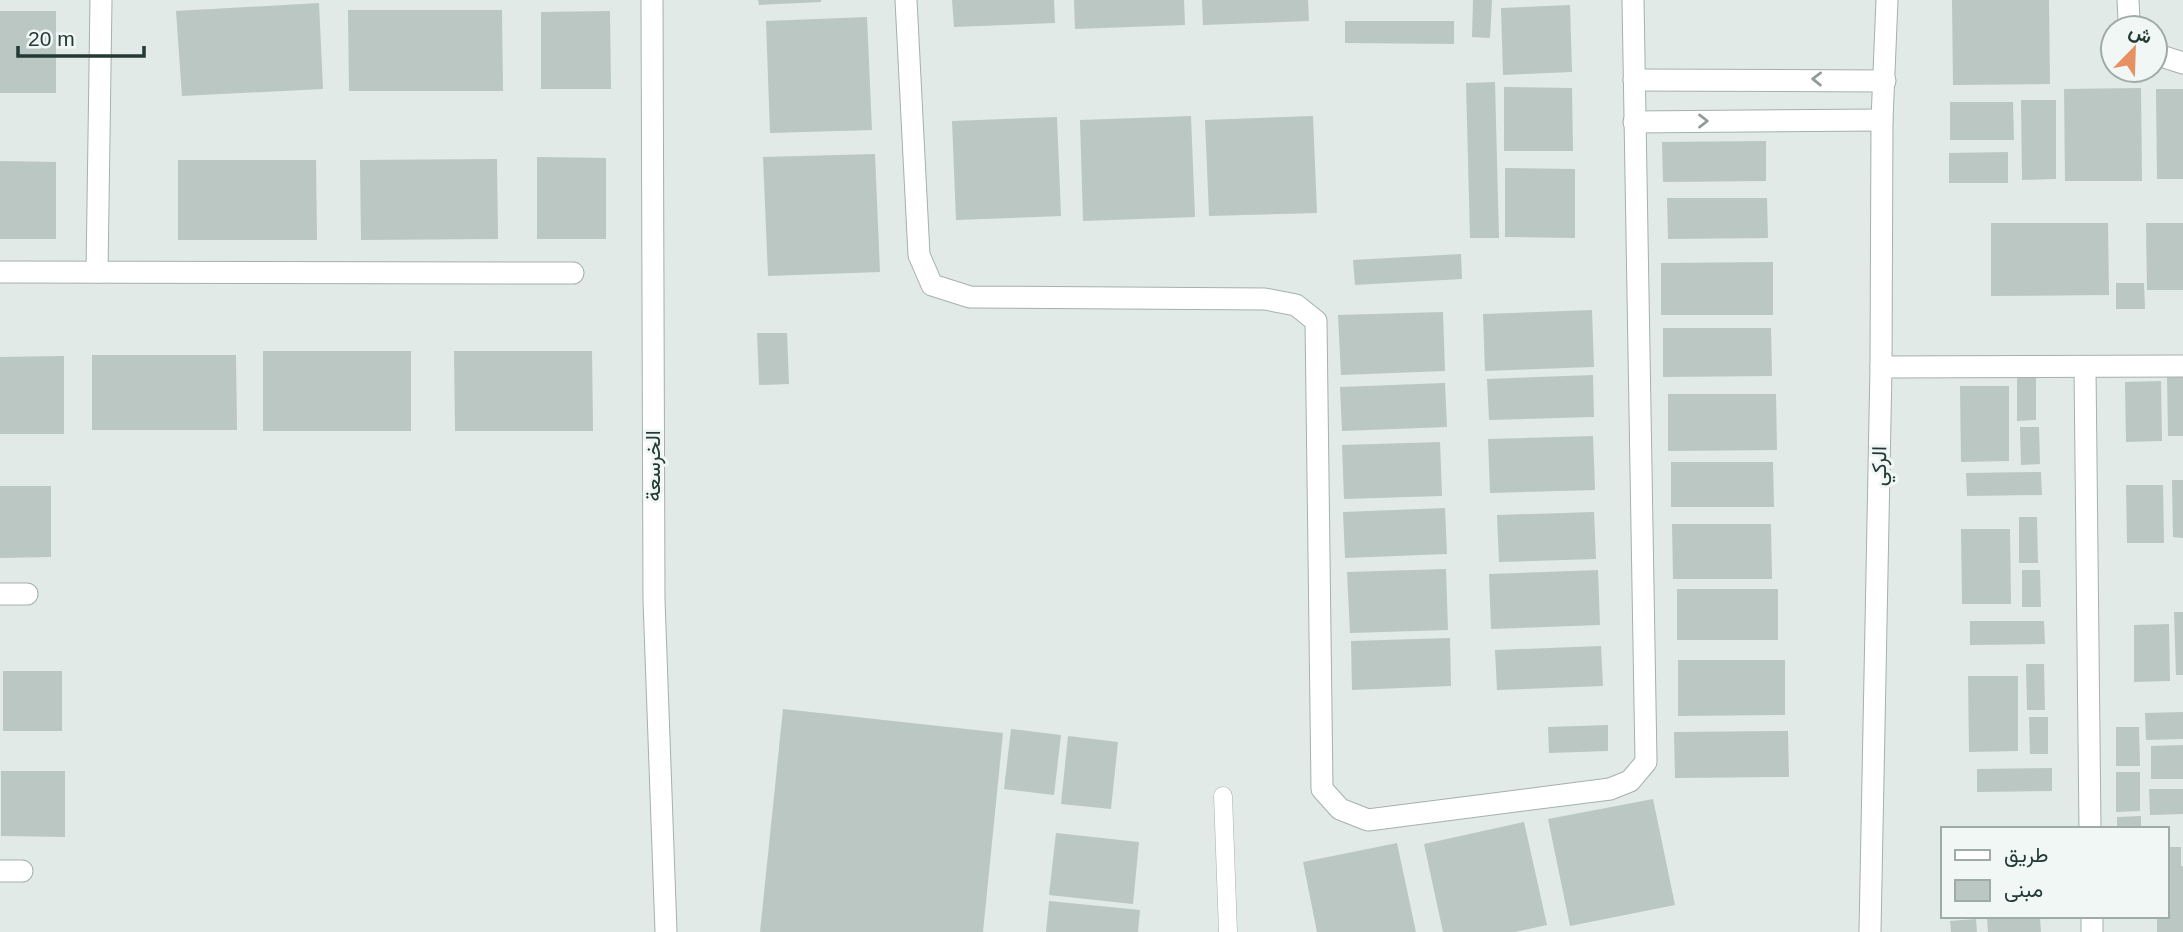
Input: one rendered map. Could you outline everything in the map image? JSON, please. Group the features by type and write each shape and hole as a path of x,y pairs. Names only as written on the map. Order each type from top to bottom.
{"street":[{"path":"97,272 101,0"},
{"name":"الخرسعة","path":"652,0 654,600 666,932"},
{"path":"906,0 919,255 932,285 970,297 1265,299 1296,305 1317,321 1322,789 1340,809 1368,820 1610,789 1630,781 1646,762 1633,0"},
{"name":"الركي","path":"1870,932 1881,367 1882,120 1887,0"},
{"path":"1634,80 1885,81"},
{"path":"1634,121 1882,120"},
{"path":"0,272 573,273"},
{"path":"1881,367 2183,366"},
{"path":"2085,368 2090,827"},
{"path":"0,594 27,594"},
{"path":"0,871 22,871"}],"lane":[{"path":"1223,796 1228,932"}],"building":[{"path":"758,0 821,0 821,2 759,5"},
{"path":"952,0 1054,0 1055,23 954,27"},
{"path":"1074,0 1184,0 1185,25 1075,29"},
{"path":"1202,0 1308,0 1309,21 1203,25"},
{"path":"1473,0 1492,0 1490,38 1472,37"},
{"path":"1952,0 2049,0 2050,84 1953,85"},
{"path":"319,3 323,89 182,96 176,11"},
{"path":"1570,5 1572,72 1503,75 1501,8"},
{"path":"348,10 502,10 503,91 349,91"},
{"path":"0,11 56,11 56,93 0,93"},
{"path":"610,11 611,89 541,89 541,12"},
{"path":"867,17 872,130 770,133 766,21"},
{"path":"1345,21 1454,21 1454,44 1345,43"},
{"path":"1495,82 1499,238 1470,238 1466,83"},
{"path":"1504,87 1572,88 1573,151 1504,151"},
{"path":"2141,88 2142,181 2065,181 2064,89"},
{"path":"2156,89 2183,89 2183,179 2157,179"},
{"path":"2021,100 2056,100 2056,179 2022,180"},
{"path":"1950,102 2013,102 2014,140 1950,140"},
{"path":"1191,116 1195,217 1083,221 1080,120"},
{"path":"1313,116 1317,213 1209,216 1205,120"},
{"path":"1057,117 1061,216 956,220 952,121"},
{"path":"1766,141 1766,181 1663,182 1662,142"},
{"path":"2008,152 2008,183 1949,183 1949,153"},
{"path":"875,154 880,272 768,276 763,157"},
{"path":"537,157 606,158 606,239 537,239"},
{"path":"497,159 498,239 361,240 360,160"},
{"path":"178,160 316,160 317,240 178,240"},
{"path":"0,161 56,162 56,239 0,239"},
{"path":"1505,168 1575,169 1575,238 1505,237"},
{"path":"1667,198 1767,198 1768,238 1668,239"},
{"path":"1991,223 2108,223 2109,295 1991,296"},
{"path":"2146,223 2183,223 2183,290 2147,290"},
{"path":"1461,254 1462,279 1355,285 1353,260"},
{"path":"1773,262 1773,315 1661,315 1661,263"},
{"path":"2116,283 2144,283 2145,309 2116,309"},
{"path":"1592,310 1594,367 1485,371 1483,314"},
{"path":"1443,312 1445,371 1341,375 1338,315"},
{"path":"1663,328 1771,328 1772,376 1663,377"},
{"path":"757,333 787,333 789,384 759,385"},
{"path":"263,351 411,351 411,431 263,431"},
{"path":"454,351 592,351 593,431 455,431"},
{"path":"92,355 236,355 237,430 92,430"},
{"path":"64,356 64,434 0,434 0,357"},
{"path":"2017,374 2036,375 2036,420 2017,421"},
{"path":"2183,374 2183,436 2168,436 2167,375"},
{"path":"1593,375 1594,417 1489,420 1487,379"},
{"path":"2161,381 2162,441 2126,442 2125,382"},
{"path":"1445,383 1447,427 1342,431 1340,387"},
{"path":"1960,386 2009,386 2009,461 1961,462"},
{"path":"1668,394 1776,394 1777,450 1668,451"},
{"path":"2020,427 2039,427 2040,464 2021,465"},
{"path":"1593,436 1595,490 1490,493 1488,439"},
{"path":"1440,442 1442,496 1344,499 1342,445"},
{"path":"1671,462 1773,462 1774,507 1671,507"},
{"path":"2041,472 2042,495 1967,496 1966,473"},
{"path":"2172,480 2183,480 2183,538 2173,537"},
{"path":"2126,485 2163,485 2164,543 2127,543"},
{"path":"0,486 51,486 51,557 0,558"},
{"path":"1445,508 1447,554 1345,558 1343,512"},
{"path":"1594,512 1596,559 1499,562 1497,515"},
{"path":"2019,517 2037,517 2038,563 2019,563"},
{"path":"1672,524 1771,524 1772,579 1673,579"},
{"path":"1961,529 2010,529 2011,604 1962,604"},
{"path":"1446,569 1448,630 1350,633 1347,572"},
{"path":"1598,570 1600,625 1491,629 1489,574"},
{"path":"2022,570 2040,570 2041,607 2022,607"},
{"path":"1677,589 1778,589 1778,640 1677,640"},
{"path":"2174,612 2183,612 2183,675 2176,675"},
{"path":"1970,621 2044,621 2045,644 1970,645"},
{"path":"2169,624 2170,681 2134,682 2134,625"},
{"path":"1450,638 1451,686 1352,690 1351,641"},
{"path":"1601,646 1603,686 1497,690 1495,650"},
{"path":"1678,660 1785,660 1785,715 1678,716"},
{"path":"2026,664 2044,664 2045,710 2027,710"},
{"path":"3,671 62,671 62,731 3,731"},
{"path":"1968,676 2018,676 2018,751 1969,752"},
{"path":"783,709 1003,733 983,932 760,932"},
{"path":"2183,712 2183,739 2146,740 2145,713"},
{"path":"2029,717 2048,717 2048,754 2030,754"},
{"path":"1608,725 1608,751 1549,753 1548,727"},
{"path":"2116,727 2139,727 2140,766 2116,766"},
{"path":"1011,729 1061,735 1054,795 1004,789"},
{"path":"1788,731 1789,777 1675,778 1674,732"},
{"path":"1068,736 1118,742 1111,809 1061,804"},
{"path":"2183,745 2183,779 2151,779 2151,746"},
{"path":"2052,768 2052,791 1977,792 1977,769"},
{"path":"1,771 65,771 65,837 1,836"},
{"path":"2116,772 2140,772 2140,811 2116,812"},
{"path":"2149,789 2183,789 2183,814 2150,815"},
{"path":"1653,799 1675,905 1570,926 1548,819"},
{"path":"2141,816 2141,827 2117,827 2117,817"},
{"path":"1524,822 1547,925 1515,932 1443,932 1424,844"},
{"path":"1056,833 1139,842 1133,904 1049,895"},
{"path":"1397,843 1416,932 1317,932 1303,862"},
{"path":"2169,847 2181,847 2183,932 2157,932 2157,918 2169,918"},
{"path":"1049,901 1140,910 1138,932 1046,932"},
{"path":"2040,918 2041,932 1988,932 1987,919"},
{"path":"1976,919 1977,932 1951,932 1950,921"}]}
